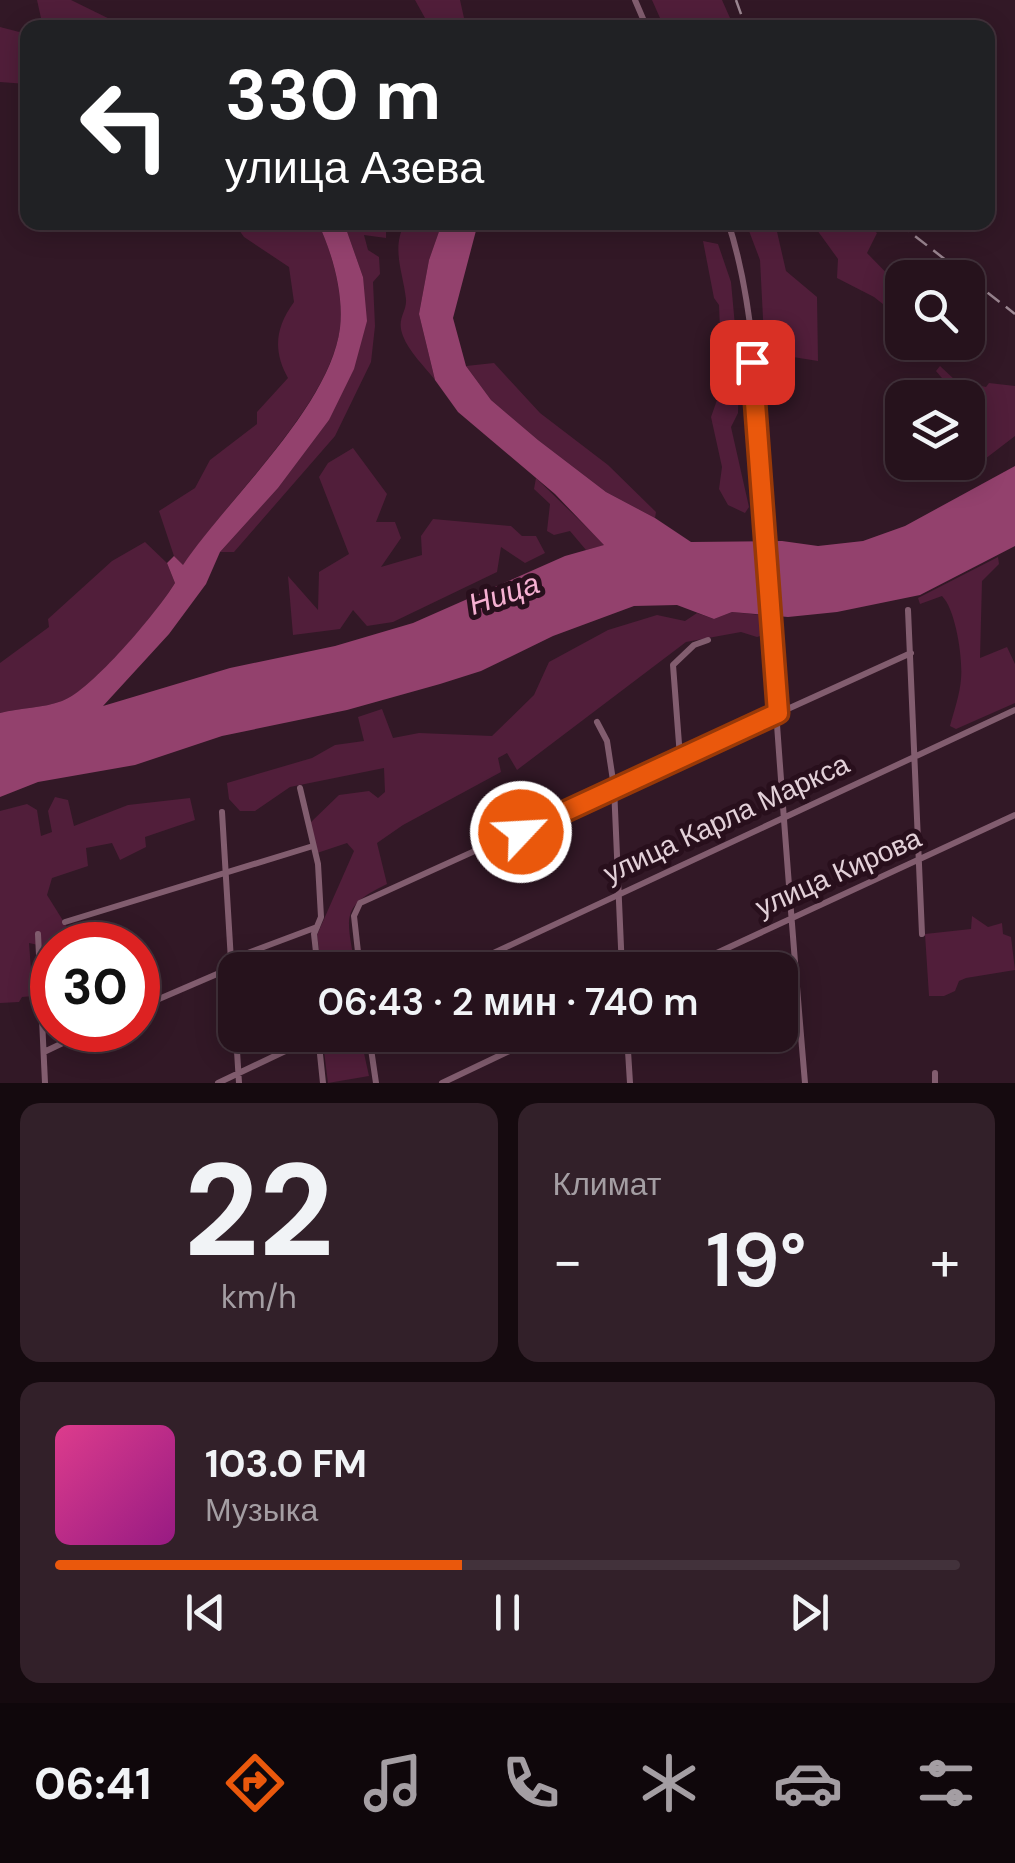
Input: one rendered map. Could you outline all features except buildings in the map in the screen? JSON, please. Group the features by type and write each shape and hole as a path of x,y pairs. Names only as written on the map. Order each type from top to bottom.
{"street":[{"path":"730,230 746,298 805,1083"},
{"path":"908,610 922,934"},
{"path":"680,757 673,665 694,644 708,640"},
{"path":"358,952 354,916 360,903 910,653"},
{"name":"улица Карла Маркса","path":"494,952 1015,710"},
{"path":"597,722 607,740 614,788 621,952"},
{"path":"300,788 313,846 321,917 314,952"},
{"path":"222,812 229,952"},
{"name":"улица Кирова","path":"717,952 1015,815"},
{"path":"66,922 313,846"},
{"path":"250,952 317,927"},
{"path":"160,998 218,973"},
{"path":"44,1052 45,1083"},
{"path":"237,1052 239,1078"},
{"path":"218,1083 239,1078 287,1052"},
{"path":"320,1052 323,1083"},
{"path":"371,1052 376,1083"},
{"path":"442,1083 507,1052"},
{"path":"627,1052 630,1083"},
{"path":"934,1073 936,1083"}],"shaded area":[{"path":"37,0 71,0 112,20 41,20"},
{"path":"415,0 460,0 464,20 426,20"},
{"path":"652,0 722,0 731,20 661,20"},
{"path":"0,27 20,32 20,83 0,82"},
{"path":"239,230 321,230 336,274 340,328 332,358 297,421 183,566 174,556 159,511 195,488 210,460 257,424 257,412 288,378 278,340 294,302 289,267"},
{"path":"346,230 386,230 386,238 364,235 368,250 379,257 380,274 373,282 375,326 371,362 335,436 234,552 220,552 278,488 329,420 363,277"},
{"path":"440,230 429,260 419,314 435,380 409,348 401,330 406,299 398,251 401,232"},
{"path":"749,230 777,230 786,271 817,297 818,361 793,357 784,379 766,377 760,260"},
{"path":"817,230 874,230 877,233 867,253 885,272 885,306 837,278 838,259"},
{"path":"703,241 718,244 731,282 739,370 738,413 731,427 749,507 745,513 728,505 719,489 722,467 711,417 717,400 728,394 722,379 719,305 714,298"},
{"path":"494,363 540,413 608,465 656,512 655,518 606,492 491,400 466,366"},
{"path":"940,366 955,380 944,380 936,371"},
{"path":"989,383 1015,386 1015,436 985,459 985,387"},
{"path":"353,448 387,494 376,522 395,522 401,538 381,567 422,555 421,536 433,519 511,526 522,536 536,536 545,553 525,563 501,547 497,572 393,622 367,626 353,610 340,629 293,635 288,576 318,610 319,572 349,554 319,477 328,463"},
{"path":"536,478 605,545 586,550 570,531 554,535 547,531 550,504 534,489"},
{"path":"145,542 167,563 175,583 140,630 75,694 55,703 0,713 0,663 49,627 48,619 112,561"},
{"path":"998,557 999,564 982,581 980,658 1007,647 1015,664 1015,703 956,729 950,726 961,670 955,623 942,596 920,604 918,598"},
{"path":"732,612 761,615 763,635 741,632 686,642 517,770 507,753 498,758 501,772 377,843 387,884 353,909 349,927 352,952 319,952 317,935 354,851 347,843 317,853 310,823 339,795 369,791 378,798 385,792 384,768 290,787 255,811 240,811 229,799 227,783 312,758 335,745 364,741 358,717 382,709 393,738 419,733 492,736 534,695 549,662 608,630 657,615 685,621 697,613 714,619"},
{"path":"55,797 68,800 74,826 128,805 190,798 195,820 145,837 146,847 120,860 112,843 86,848 88,866 52,878 47,895 64,922 30,922 30,996 22,997 19,1002 0,1003 0,811 27,804 37,810 41,836 52,832 48,811"},
{"path":"972,916 988,927 1002,923 1003,934 1011,937 1015,970 966,978 959,981 955,991 929,996 925,934 971,929"},
{"path":"324,1052 364,1052 369,1076 328,1083"}],"water":[{"name":"Ница","path":"321,230 346,230 363,277 367,321 354,369 329,420 278,488 220,552 206,584 169,634 103,706 230,668 335,646 413,623 565,556 604,545 555,494 458,412 435,380 419,314 429,260 440,230 476,230 453,318 466,366 491,400 606,492 691,542 782,541 818,546 863,541 905,526 1015,466 1015,546 920,595 837,612 788,617 732,612 714,619 677,605 634,606 553,636 481,671 440,684 347,710 222,736 135,765 38,782 0,797 0,713 62,701 106,667 175,583 167,563 174,556 183,565 275,451 318,389 332,358 341,315"}],"railway":[{"path":"736,0 743,20"},
{"path":"907,230 1015,314"}],"route":[{"path":"521,832 778,713 752,362"}]}
